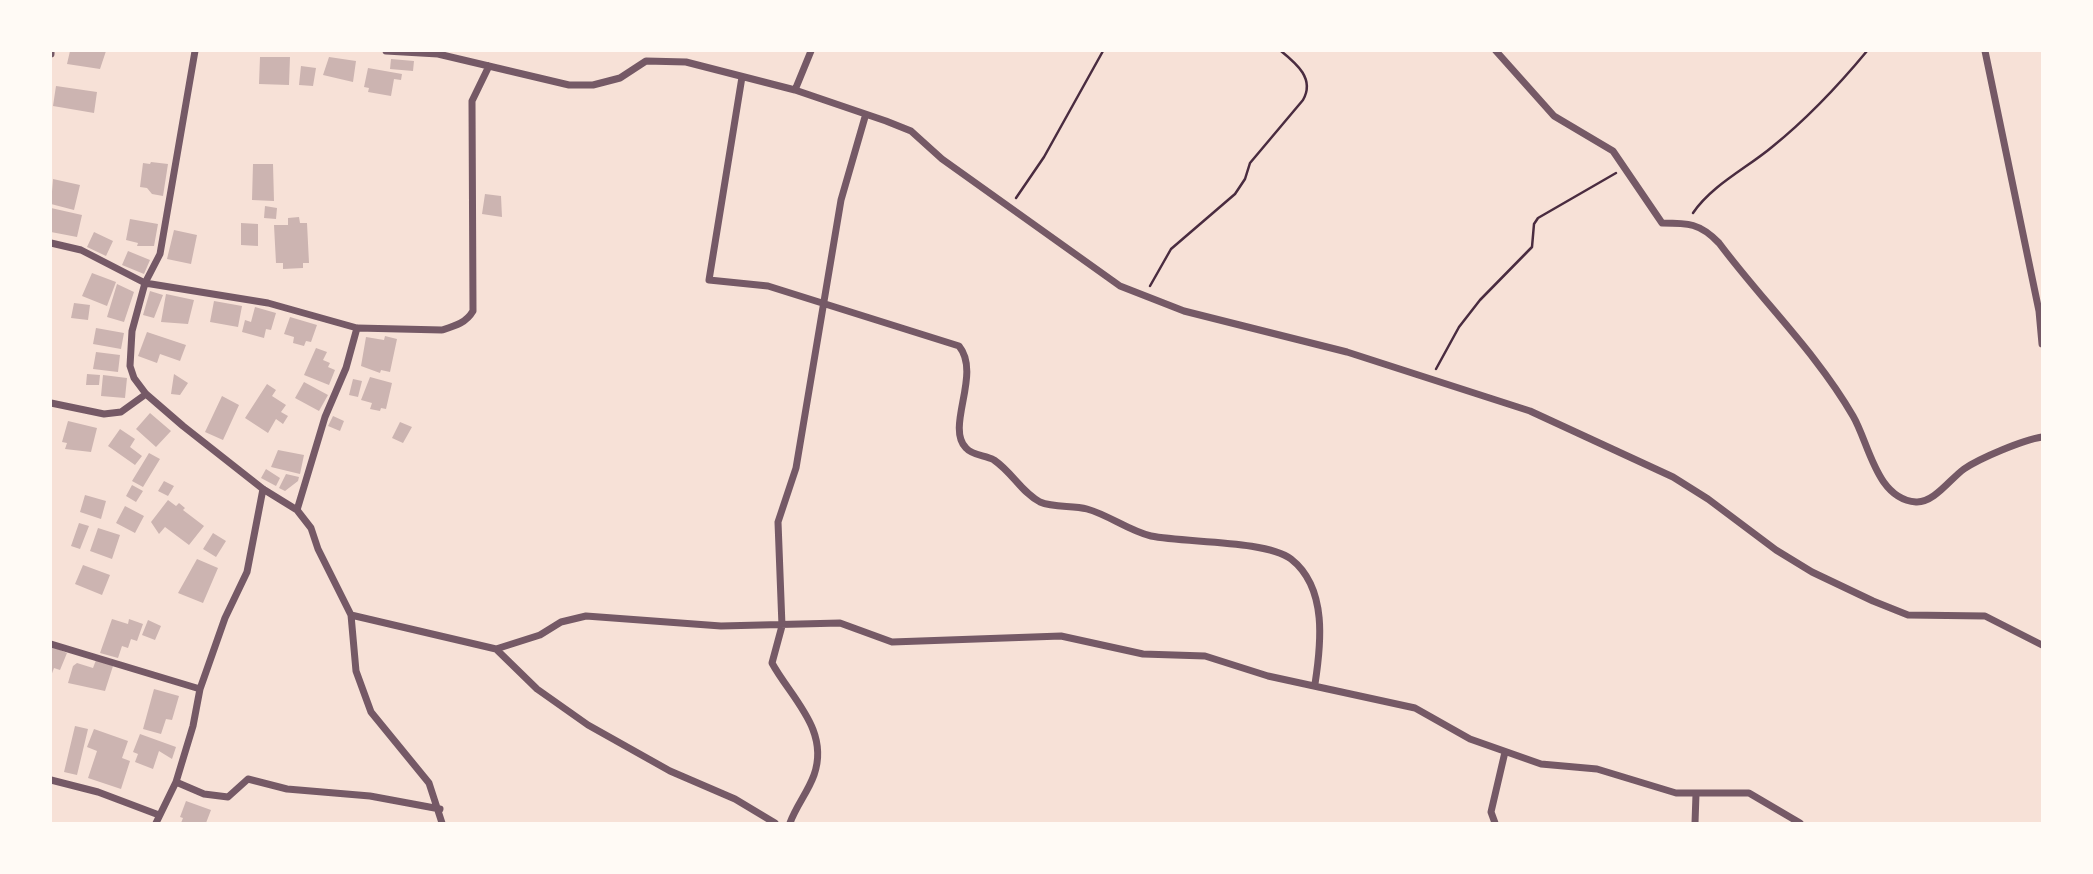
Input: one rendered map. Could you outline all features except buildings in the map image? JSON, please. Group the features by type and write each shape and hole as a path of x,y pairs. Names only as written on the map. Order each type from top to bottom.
{"street":[{"path":"195,51 160,254 145,284 132,331 131,366 134,378 146,394 263,489 297,510 311,528 318,549 351,615 356,671 371,712 429,783 440,809 442,823"},
{"path":"386,51 438,54 569,85 593,85 621,78 646,61 685,62 794,90 911,131 942,159 1120,286 1184,311 1347,352 1431,377 1568,427 1673,477 1708,499 1776,550 1812,572 1873,601 1908,615 1985,616 2042,645"},
{"path":"794,90 811,51"},
{"path":"1496,51 1554,116 1613,151 1662,223 1688,222 1704,228 1720,243 1743,275 1796,334 1855,419 1877,471 1905,499 1919,502 1933,495 1964,469 2042,437"},
{"path":"1984,51 2039,311 2042,344"},
{"path":"51,243 81,250 145,284 268,303 357,328 442,330 468,319 473,311 472,101 489,66"},
{"path":"742,77 709,280 768,286 959,346 967,357 960,432 963,444 973,453 996,461 1041,502 1088,509 1149,535 1268,550 1291,559 1304,575 1316,606 1322,638 1315,684"},
{"path":"790,823 814,774 818,747 811,722 772,663 782,625 778,522 796,468 841,200 866,117"},
{"path":"297,510 357,328"},
{"path":"52,406 104,414 121,412 146,394"},
{"path":"51,780 98,792 158,819 176,782 193,726 200,689 225,618 247,572 263,489"},
{"path":"351,615 496,649 540,635 561,622 586,616 721,626 840,623 892,642 1061,636 1143,654 1205,656 1268,676 1315,684 1415,708 1470,739 1541,764 1597,769 1676,793 1749,793 1800,823"},
{"path":"51,644 200,689"},
{"path":"496,649 537,690 588,725 670,771 735,799 775,823"},
{"path":"1495,823 1491,812 1505,752"},
{"path":"176,782 204,794 228,797 248,779 287,789 369,796 440,809"},
{"path":"1695,823 1696,794"}],"path":[{"path":"1010,207 1044,157 1103,51"},
{"path":"1144,295 1171,249 1235,194 1245,179 1250,163 1308,92 1307,81 1297,64 1281,51"},
{"path":"1688,222 1699,204 1772,148 1828,99 1867,51"},
{"path":"1431,377 1466,318 1532,247 1534,224 1538,218 1624,169"}]}
